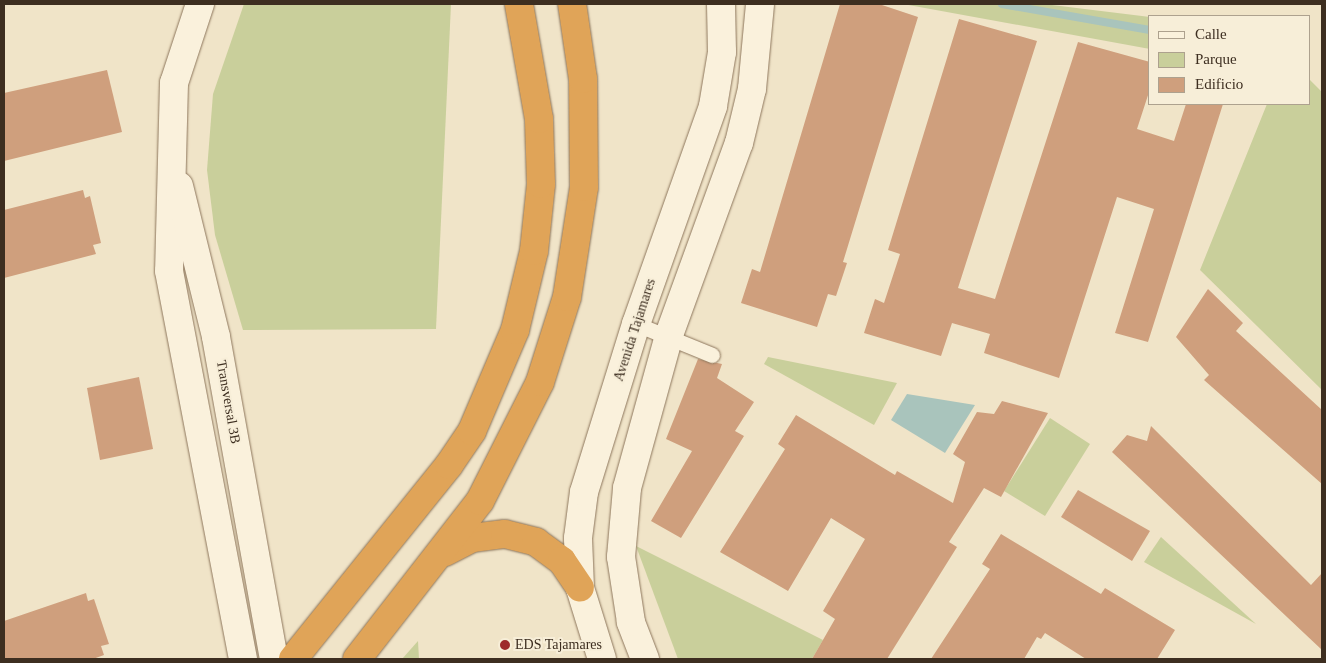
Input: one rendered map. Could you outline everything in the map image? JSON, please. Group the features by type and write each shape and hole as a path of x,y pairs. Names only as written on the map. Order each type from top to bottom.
{"highway":[{"path":"293,659 449,465 472,431 515,330 534,252 541,184 539,119 519,4"},
{"path":"357,659 443,553 480,502 521,426 566,297 581,216 586,123 572,4"},
{"path":"443,553 472,538 496,535 536,542 562,561 580,588"}],"street":[{"name":"Transversal 3B","path":"200,4 174,84 169,148 169,271 242,659"},
{"name":"Avenida Tajamares","path":"602,659 580,588 578,538 584,492 636,324 713,106 722,52 721,4"},
{"path":"645,659 631,622 622,548 627,488 669,335 739,143 752,90 760,4"},
{"name":"Transversal 3B","path":"169,148 216,337 274,659"}],"lane":[{"path":"636,324 669,335 712,355"}],"green space":[{"path":"244,4 451,4 436,329 243,330 215,235 207,170 213,94"},
{"path":"903,4 1044,4 1148,17 1148,49"},
{"path":"1311,81 1322,92 1322,390 1200,270 1267,105 1311,105"},
{"path":"768,357 897,383 874,425 764,364"},
{"path":"1050,418 1090,444 1045,516 1004,491"},
{"path":"1161,537 1256,624 1144,562"},
{"path":"636,546 823,640 812,659 678,659"},
{"path":"418,641 419,659 402,659"}],"water":[{"path":"907,394 975,405 945,453 891,420"}],"building":[{"path":"840,4 879,4 918,17 843,262 847,263 836,296 828,294 817,327 741,303 752,269 760,272"},
{"path":"959,19 1037,41 958,288 995,299 1078,42 1148,61 1148,95 1137,129 1174,141 1186,105 1223,105 1148,342 1115,333 1154,209 1117,197 1059,378 984,353 990,334 952,323 941,356 864,333 875,299 884,303 900,254 888,250"},
{"path":"107,70 122,132 4,161 4,93"},
{"path":"83,190 85,198 90,196 101,243 93,245 96,254 4,278 4,210"},
{"path":"1208,289 1243,323 1236,331 1322,410 1322,484 1204,380 1209,375 1176,337"},
{"path":"698,359 722,364 717,378 754,402 735,431 744,436 681,538 651,521 692,451 666,439"},
{"path":"139,377 153,449 100,460 87,388"},
{"path":"1002,401 1048,413 1001,497 984,488 949,542 957,547 887,659 812,659 835,619 823,611 865,539 831,518 788,591 720,552 785,449 778,444 796,415 895,475 897,471 953,503 965,462 953,454 977,412 994,414"},
{"path":"1151,426 1311,585 1322,573 1322,650 1112,452 1127,435 1147,441"},
{"path":"1078,490 1150,531 1132,561 1061,517"},
{"path":"1001,534 1101,594 1105,588 1175,630 1157,659 1086,659 1045,633 1041,639 1037,637 1024,659 931,659 990,569 982,564"},
{"path":"86,593 88,601 94,599 109,644 101,646 104,655 93,659 4,659 4,621"}],"waterway":[{"path":"1002,4 1148,30"}],"place":[{"name":"EDS Tajamares","path":"505,645"}]}
